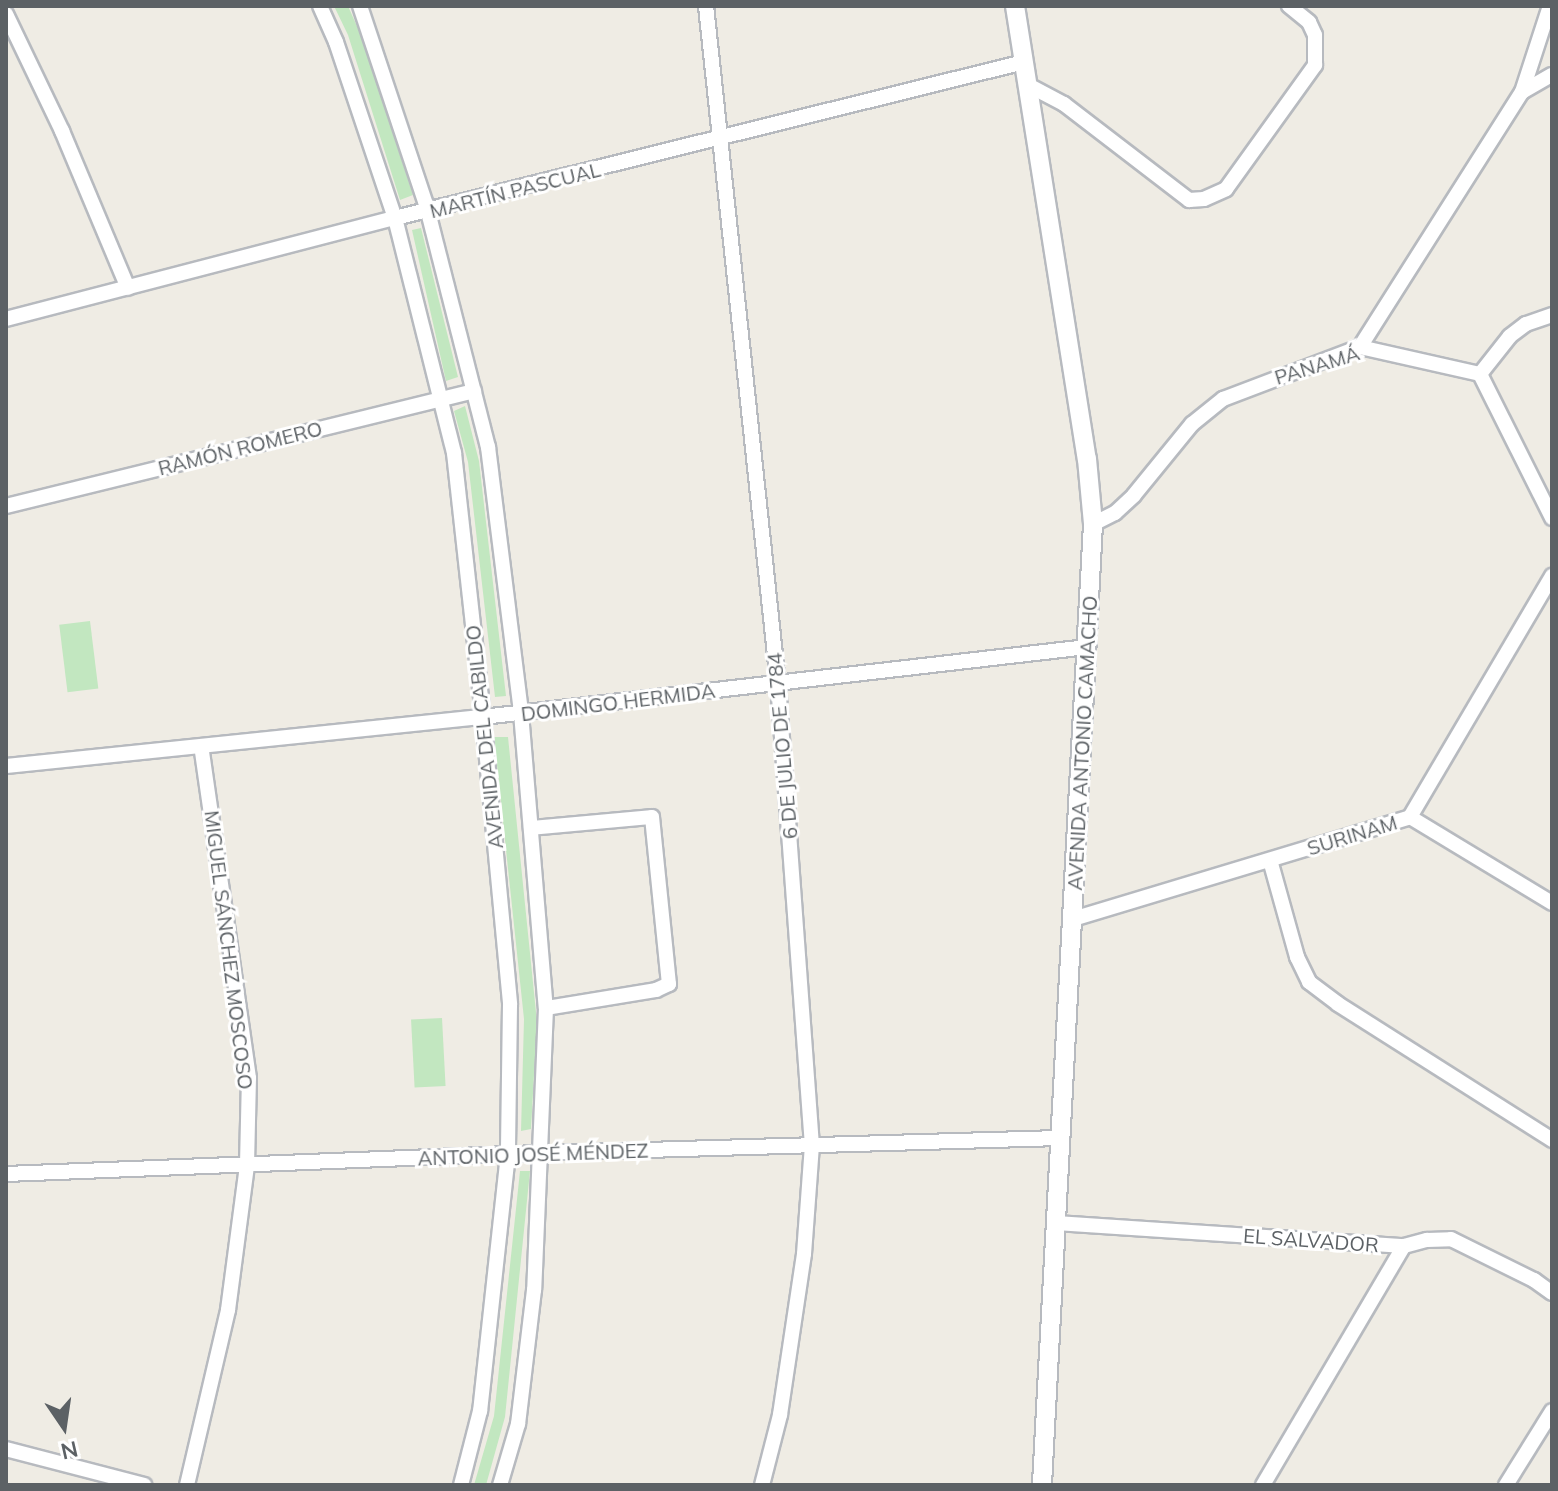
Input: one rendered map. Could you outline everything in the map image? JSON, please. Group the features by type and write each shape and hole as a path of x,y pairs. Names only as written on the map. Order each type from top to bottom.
{"street":[{"name":"AVENIDA DEL CABILDO","path":"320,6 336,42 395,218 454,453 483,717 510,1005 508,1154 480,1411 461,1485"},
{"name":"AVENIDA DEL CABILDO","path":"360,6 428,212 488,447 521,713 546,1008 534,1290 518,1424 500,1485"},
{"name":"6 DE JULIO DE 1784","path":"706,6 778,683 812,1145 797,1298 780,1415 762,1485"},
{"name":"AVENIDA ANTONIO CAMACHO","path":"1015,6 1087,459 1093,524 1042,1485"},
{"path":"1028,85 1064,104 1189,200 1204,199 1226,189 1315,65 1315,35 1309,22 1289,6"},
{"path":"1360,347 1522,92 1550,6"},
{"path":"6,14 62,131 128,288"},
{"name":"MARTÍN PASCUAL","path":"6,319 395,218 1024,62"},
{"path":"1522,92 1552,75"},
{"path":"1552,315 1526,324 1510,336 1480,374 1552,518"},
{"name":"PANAMÁ","path":"1093,524 1115,513 1134,495 1192,424 1223,399 1360,347 1480,374"},
{"name":"RAMÓN ROMERO","path":"6,506 474,391"},
{"name":"SURINAM","path":"1073,919 1410,817 1552,576"},
{"name":"DOMINGO HERMIDA","path":"6,766 521,713 1087,647"},
{"name":"MIGUEL SÁNCHEZ MOSCOSO","path":"187,1485 228,1310 247,1165 249,1078 201,746"},
{"path":"531,828 652,817 668,969 669,984 665,988 546,1008"},
{"path":"1410,817 1552,903"},
{"path":"1270,860 1297,957 1309,982 1338,1004 1552,1140"},
{"name":"ANTONIO JOSÉ MÉNDEZ","path":"6,1174 508,1154 1061,1138"},
{"name":"EL SALVADOR","path":"1056,1223 1404,1246 1427,1240 1451,1239 1534,1280 1552,1293"},
{"path":"1263,1485 1404,1246"},
{"path":"1506,1485 1552,1411"},
{"path":"6,1449 144,1485"}],"green space":[{"path":"334,6 348,6 360,33 413,195 400,200 348,35"},
{"path":"421,228 458,377 446,381 412,230"},
{"path":"465,406 479,461 506,696 495,697 468,462 454,411"},
{"path":"90,621 98,688 68,692 59,625"},
{"path":"494,737 508,737 537,1022 531,1129 521,1131 524,1019"},
{"path":"442,1018 446,1086 415,1088 411,1020"},
{"path":"520,1171 530,1171 505,1417 486,1485 474,1485 494,1416"}]}
